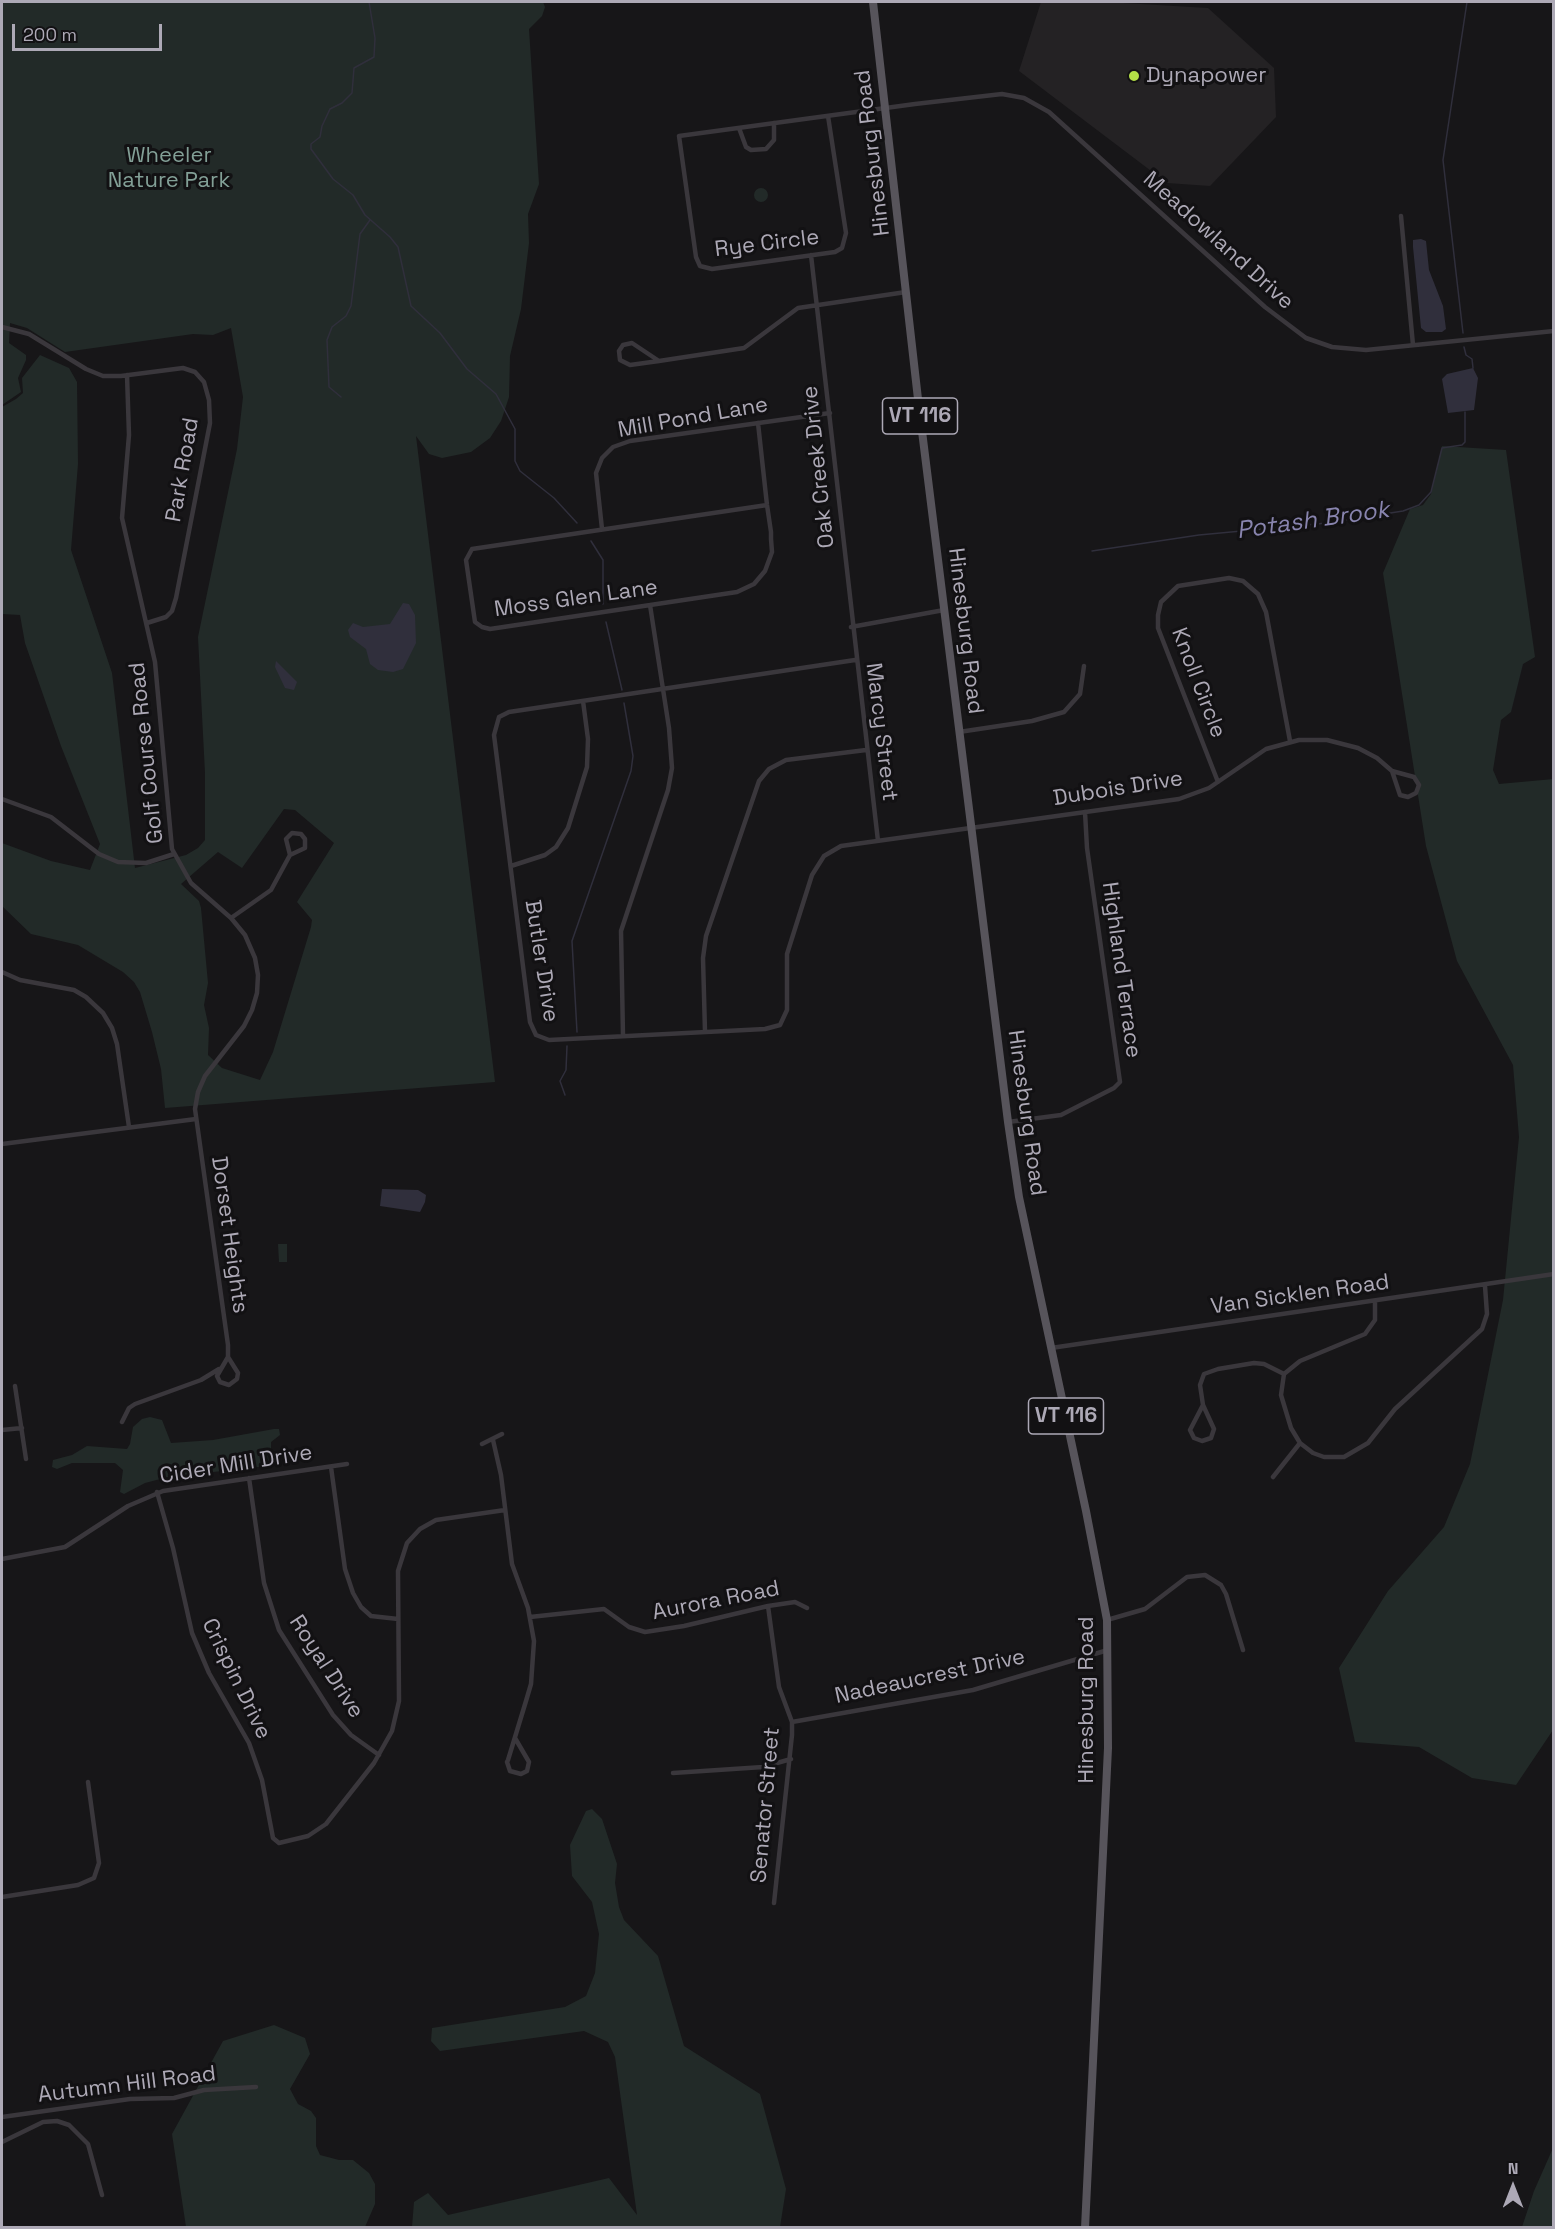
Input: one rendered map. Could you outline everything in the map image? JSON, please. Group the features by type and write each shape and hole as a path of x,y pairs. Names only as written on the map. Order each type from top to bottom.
{"main road":[{"name":"Hinesburg Road","path":"873,2 970,829 1008,1122 1019,1197 1107,1620 1108,1748 1085,2228"}],"street":[{"name":"Meadowland Drive","path":"886,108 993,94 1024,98 1049,112 1294,331 1319,344 1345,349 1413,345 1554,331"},
{"name":"Rye Circle","path":"828,116 846,239 837,251 710,269 697,262 680,136 886,108"},
{"path":"739,128 746,147 751,150 760,150 768,148 773,143 774,123"},
{"path":"1401,216 1413,345"},
{"name":"Oak Creek Drive","path":"811,255 830,413 851,627"},
{"path":"659,361 632,343 623,345 619,351 620,360 628,365 659,361 747,347 798,308 906,292"},
{"name":"Park Road","path":"2,327 29,334 92,372 109,377 188,369 201,378 209,400 207,438 175,604 166,617 147,623"},
{"name":"Golf Course Road","path":"127,375 129,435 122,518 157,676 174,854 191,883 231,918 245,935 255,958 257,993 244,1026 201,1083 196,1099 196,1119"},
{"name":"Mill Pond Lane","path":"602,529 596,473 602,458 613,447 630,441 830,413"},
{"name":"Moss Glen Lane","path":"758,423 767,505 771,559 754,585 737,592 490,629 475,622 466,560 472,549 767,505"},
{"name":"Knoll Circle","path":"1218,782 1158,628 1161,602 1178,586 1228,578 1247,583 1258,594 1266,612 1290,741"},
{"path":"623,1036 621,931 668,790 672,768 672,746 650,605"},
{"path":"851,627 944,610"},
{"name":"Marcy Street","path":"851,627 878,841"},
{"name":"Butler Drive","path":"855,660 505,713 495,723 494,735 532,1030 536,1035 549,1040 771,1028 783,1021 787,1010 787,954 815,868 834,849 970,829"},
{"path":"959,732 1032,721 1064,712 1080,694 1084,666"},
{"path":"511,866 545,855 561,841 568,828 587,767 588,739 583,701"},
{"name":"Dubois Drive","path":"970,829 1173,800 1200,792 1259,753 1290,741 1318,739 1343,743 1373,756 1392,771 1414,777 1419,785 1416,793 1408,797 1400,795 1392,771"},
{"path":"705,1032 703,958 706,936 759,781 769,769 786,760 866,750"},
{"path":"2,799 51,817 99,854 118,862 146,863 174,854"},
{"name":"Highland Terrace","path":"1008,1122 1058,1116 1114,1088 1120,1082 1087,848 1085,812"},
{"path":"231,918 271,890 290,855 286,839 292,833 301,834 305,839 305,848 300,853 290,855"},
{"path":"2,972 21,980 74,990 104,1013 117,1044 129,1127"},
{"path":"2,1144 196,1119"},
{"name":"Dorset Heights","path":"196,1119 228,1357 237,1370 237,1379 232,1384 223,1383 218,1376 219,1369"},
{"name":"Van Sicklen Road","path":"1052,1348 1485,1286 1554,1274"},
{"path":"1375,1301 1375,1320 1365,1334 1300,1361 1284,1374 1280,1390 1291,1428 1300,1443 1313,1453 1330,1458 1350,1455 1362,1448 1395,1409 1479,1332 1487,1314 1485,1286"},
{"path":"122,1422 129,1408 135,1404 201,1380 219,1369 228,1357"},
{"path":"1203,1405 1190,1430 1194,1438 1202,1441 1211,1438 1214,1429 1203,1405 1200,1381 1204,1374 1212,1370 1259,1363 1284,1374"},
{"path":"15,1386 26,1459"},
{"path":"2,1430 22,1428"},
{"path":"482,1444 502,1434"},
{"path":"493,1440 513,1569 530,1617 534,1641 534,1667 514,1738 507,1764 512,1772 521,1774 527,1771 530,1762 514,1738"},
{"path":"1273,1477 1300,1443"},
{"name":"Cider Mill Drive","path":"2,1559 65,1547 128,1506 157,1492 347,1464"},
{"path":"331,1467 345,1569 353,1593 364,1611 371,1616 398,1620"},
{"name":"Royal Drive","path":"249,1478 264,1583 279,1630 333,1715 351,1735 379,1755"},
{"name":"Crispin Drive","path":"157,1492 192,1633 209,1673 253,1751 262,1780 271,1832 276,1842 308,1836 326,1824 379,1755"},
{"path":"379,1755 397,1716 400,1560 405,1546 416,1532 441,1518 505,1510"},
{"path":"1107,1620 1145,1609 1187,1577 1204,1575 1221,1585 1226,1594 1243,1650"},
{"name":"Aurora Road","path":"530,1617 604,1609 629,1627 645,1632 684,1626 768,1606 795,1602 807,1608"},
{"name":"Senator Street","path":"768,1606 779,1687 792,1722 791,1759 781,1822 774,1903"},
{"name":"Nadeaucrest Drive","path":"792,1722 973,1690 1109,1650"},
{"path":"673,1773 763,1767 791,1759"},
{"path":"2,1897 83,1884 94,1878 99,1863 88,1782"},
{"name":"Autumn Hill Road","path":"2,2117 119,2101 174,2098 204,2090 256,2087"},
{"path":"2,2142 43,2122 57,2121 69,2125 88,2144 102,2195"}],"shaded area":[{"path":"1041,2 1107,2 1208,8 1274,68 1276,117 1210,186 1167,183 1019,71"},
{"path":"1413,240 1426,241 1429,270 1443,306 1446,329 1442,332 1426,332 1421,328"},
{"path":"1473,368 1478,378 1474,410 1448,413 1442,379 1447,374"},
{"path":"403,603 409,604 415,615 416,643 403,669 393,672 378,670 370,664 366,649 350,637 348,630 353,623 363,627 390,624"},
{"path":"276,661 297,682 294,690 285,688 275,667"},
{"path":"382,1189 418,1190 426,1195 425,1202 420,1212 380,1206"}],"green space":[{"name":"Wheeler Nature Park","path":"2,2 543,2 545,7 542,16 529,29 539,184 528,214 529,243 521,309 510,356 509,397 501,421 490,438 471,452 442,458 429,454 416,436 495,1082 165,1108 161,1069 152,1032 140,992 134,982 123,972 78,945 31,934 2,906 2,843 51,861 90,870 100,844 61,746 25,643 20,615 2,614 2,407 23,393 22,378 40,355 69,368 77,382 78,464 71,550 112,673 135,868 186,855 198,848 205,840 205,773 198,637 237,449 243,397 231,328 213,335 193,334 65,352 27,328 10,323 9,343 26,355 26,360 18,378 21,392 2,405","holes":["284,809 295,810 334,843 297,902 312,920 311,927 273,1052 260,1080 222,1068 208,1055 209,1028 204,1005 208,983 201,908 199,901 181,884 218,852 242,868"]},
{"path":"761,188 766,190 768,195 766,200 761,202 756,200 754,195 756,190"},
{"path":"1442,446 1506,450 1535,657 1523,664 1511,712 1501,720 1493,770 1499,784 1554,779 1553,1730 1516,1785 1472,1778 1419,1747 1355,1742 1339,1668 1388,1591 1444,1527 1470,1464 1503,1300 1519,1137 1513,1065 1457,961 1426,846 1383,573 1410,509 1423,505 1431,494"},
{"path":"278,1244 287,1244 287,1262 279,1262"},
{"path":"150,1417 162,1420 171,1443 213,1440 274,1429 279,1429 280,1435 271,1442 271,1463 267,1466 168,1477 145,1483 124,1494 120,1492 123,1470 115,1463 72,1463 57,1469 52,1467 53,1460 72,1455 87,1446 127,1449 133,1427 142,1419"},
{"path":"592,1809 602,1819 617,1864 615,1883 624,1920 658,1956 684,2046 760,2094 786,2189 780,2227 412,2227 414,2202 428,2193 448,2215 609,2178 637,2215 615,2057 608,2042 584,2031 440,2051 431,2041 432,2028 565,2007 586,1996 595,1973 599,1934 592,1902 572,1876 570,1845 586,1811"},
{"path":"274,2025 305,2038 310,2054 290,2089 298,2104 311,2111 316,2118 316,2146 320,2155 339,2160 353,2160 369,2173 375,2184 375,2204 365,2227 186,2227 172,2134 223,2041"},
{"path":"1553,2148 1553,2227 1522,2227 1534,2191"}],"waterway":[{"path":"369,2 375,38 374,57 354,68 352,93 342,103 330,109 322,126 320,137 311,144 311,149 333,179 353,195 365,215 398,247 411,306 440,333 467,369 496,394 515,429 515,461 520,471 554,498 577,523"},
{"name":"Potash Brook","path":"1463,333 1443,160 1467,2"},
{"path":"341,397 329,387 327,340 332,327 346,316 351,306 360,234 370,220"},
{"name":"Potash Brook","path":"1464,347 1466,355 1472,359 1473,368"},
{"name":"Potash Brook","path":"1092,551 1199,535 1327,523 1403,511 1419,505 1431,492 1442,448 1462,445 1465,442 1465,412"},
{"path":"591,541 603,560 603,604"},
{"path":"606,622 622,690"},
{"path":"577,1032 572,941 631,771 633,756 624,703"},
{"path":"565,1095 560,1081 566,1070 567,1046"}],"place":[{"name":"Dynapower","path":"1134,76"}]}
